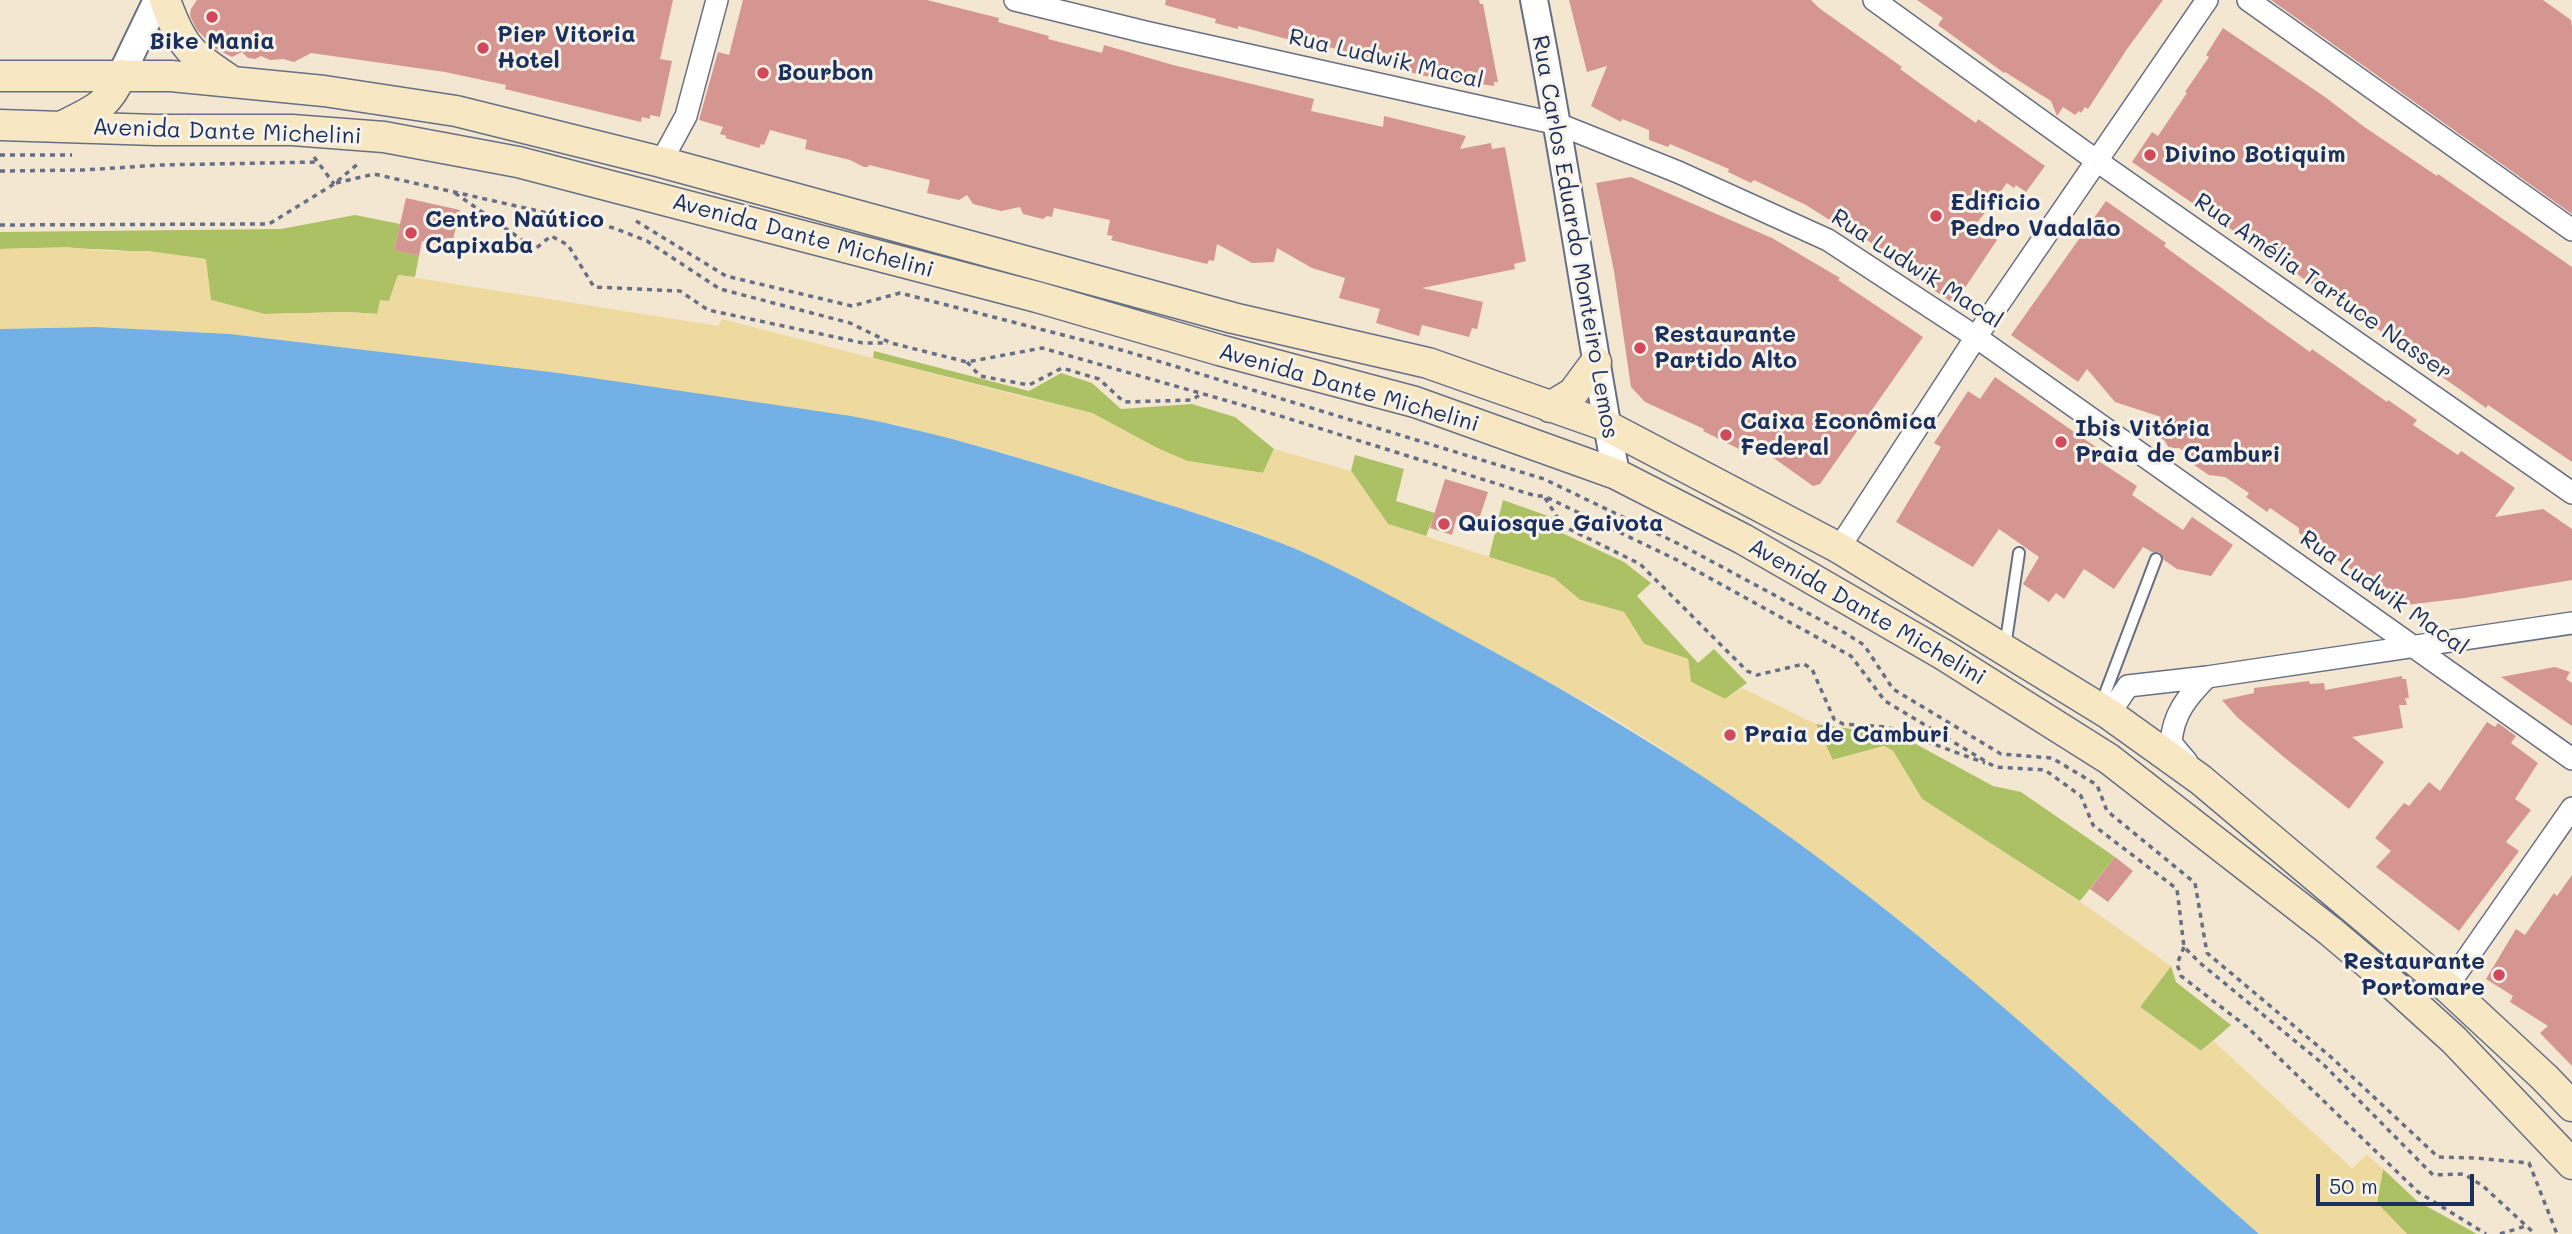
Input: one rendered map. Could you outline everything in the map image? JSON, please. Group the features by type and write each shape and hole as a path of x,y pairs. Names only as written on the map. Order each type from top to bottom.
{"main road":[{"path":"165,0 181,40 197,58 232,82"},
{"name":"Avenida Dante Michelini","path":"0,76 121,75 232,82 456,111 662,162 1233,318 1428,363 1607,426 1839,548 2104,711 2202,780 2447,987 2572,1106"},
{"path":"60,127 105,103 121,75"},
{"path":"292,130 293,89"},
{"name":"Avenida Dante Michelini","path":"0,125 292,130 384,137 531,165 1037,297 1219,350 1415,402 1616,474 1742,540 1944,655 2109,759 2320,923 2389,981 2454,1040 2572,1164"},
{"path":"1550,407 1573,393 1596,362"}],"street":[{"path":"121,75 157,0"},
{"path":"662,162 686,117 717,0"},
{"name":"Rua Ludwik Macal","path":"1015,0 1145,32 1559,124 1678,172 1828,240 1976,337 2572,759"},
{"name":"Rua Carlos Eduardo Monteiro Lemos","path":"1534,0 1559,124 1616,474"},
{"name":"Rua Amélia Tartuce Nasser","path":"1874,0 2097,161 2572,493"},
{"path":"1839,548 1976,337 2207,0"},
{"path":"2248,0 2572,230"},
{"path":"2104,711 2128,686 2207,677 2572,623"},
{"path":"2202,780 2171,743 2172,729 2182,705 2207,677"},
{"path":"2447,987 2572,808"}],"lane":[{"path":"2005,648 2020,553"},
{"path":"2104,711 2156,559"}],"path":[{"path":"0,225 269,224 334,184 358,162 370,159"},
{"path":"0,171 317,162 334,184"},
{"path":"334,184 374,174 614,228 647,241 720,289 850,323 891,343 967,362 1042,348 1201,393 1536,496 1544,496 1677,560 1851,656 1885,701 1995,766"},
{"path":"454,191 535,249 551,236 568,245 594,287 680,291 708,310 863,343 891,343"},
{"path":"630,217 726,276 852,306 900,293 1125,351 1544,479 1683,546 1864,645 1893,689 2001,754 2052,758 2097,785 2107,811 2196,883 2207,953 2331,1057 2438,1157 2529,1163 2557,1234"},
{"path":"967,362 980,376 1030,385 1062,368 1099,379 1124,402 1192,400 1201,393"},
{"path":"1544,496 1563,526 1640,564 1747,671 1756,675 1804,664 1812,669 1834,719 1843,724 1887,727 1995,766 2045,770 2081,796 2093,825 2177,889 2184,947 2177,964 2181,976 2247,1027 2418,1192 2486,1234"},
{"path":"2184,947 2323,1064 2433,1175 2463,1174 2483,1186 2535,1234"},
{"path":"2500,1234 2526,1226"}],"green space":[{"path":"355,215 400,224 394,250 419,256 415,277 398,275 389,301 377,314 264,314 211,300 205,259 103,250 0,249 0,232 281,229"},
{"path":"874,351 1029,391 1061,373 1092,383 1121,409 1192,404 1235,417 1274,449 1263,473 1187,461 1092,413 873,358"},
{"path":"1355,455 1404,469 1396,501 1435,513 1426,536 1388,524 1351,471"},
{"path":"1503,500 1551,517 1560,532 1624,562 1651,583 1637,596 1698,663 1714,649 1747,683 1725,699 1691,682 1688,659 1644,644 1624,612 1580,600 1554,578 1489,557"},
{"path":"1816,724 1901,736 1993,786 2021,792 2115,857 2080,901 1922,799 1893,751 1884,746 1832,760"},
{"path":"2171,966 2176,982 2231,1025 2201,1051 2140,1007"},
{"path":"2383,1169 2417,1201 2477,1234 2407,1234 2377,1203"}],"sand":[{"name":"Praia de Camburi","path":"67,247 149,251 206,259 211,300 264,314 377,314 380,300 389,301 398,275 718,326 722,319 1092,413 1187,461 1263,473 1274,449 1351,471 1388,524 1554,578 1580,600 1624,612 1644,644 1688,659 1691,682 1725,699 1742,688 1816,724 1833,760 1884,746 1893,751 1922,799 2085,905 2171,966 2140,1007 2200,1051 2213,1041 2352,1168 2367,1155 2383,1169 2377,1203 2407,1234 2259,1234 1934,948 1835,870 1668,753 1607,714 1350,574 1299,550 1240,527 1007,454 898,425 559,373 230,334 96,327 0,329 0,249"}],"water":[{"path":"96,327 230,334 559,373 851,416 918,430 1017,457 1206,517 1296,549 1378,589 1557,687 1700,775 1792,838 1946,959 2259,1234 0,1234 0,329"}],"building":[{"path":"197,0 673,0 660,59 672,61 660,117 642,117 641,122 505,89 506,85 445,72 311,53 294,62 270,60 261,56 248,58 242,52 232,57 216,49 197,30 190,16"},
{"path":"743,0 927,0 999,18 998,22 1049,36 1048,39 1102,53 1104,45 1173,65 1314,99 1311,111 1383,127 1384,116 1466,136 1460,149 1491,143 1492,149 1505,147 1526,261 1514,264 1515,269 1422,288 1483,302 1477,329 1472,328 1469,337 1422,325 1419,336 1376,323 1380,309 1339,298 1345,278 1312,268 1277,248 1274,262 1252,263 1217,244 1214,261 1209,260 1207,264 1111,240 1113,236 1107,235 1110,220 1054,208 1052,217 1043,219 1023,214 1020,207 1001,211 973,204 967,195 959,200 927,193 930,180 869,165 864,167 850,160 805,149 807,140 770,130 764,145 761,144 759,148 725,138 727,136 720,134 723,127 699,120 718,52 729,55"},
{"path":"1166,0 1479,0 1480,4 1483,4 1498,82 1494,82 1494,86 1481,84 1479,87 1420,75 1390,66 1388,62 1325,46 1324,49 1238,26 1238,29 1215,23 1216,19 1165,5"},
{"path":"1569,0 1811,0 1929,90 1976,123 1978,119 2045,166 2026,192 2007,183 1977,223 1997,240 1954,304 1885,257 1888,254 1841,223 1839,226 1806,205 1754,180 1751,183 1728,172 1729,169 1670,144 1668,147 1649,140 1649,130 1622,119 1621,122 1591,106 1607,66 1587,72"},
{"path":"1917,0 2163,0 2088,109 2085,107 2081,113 2079,111 2075,115 2063,107 2057,116 2051,101 2004,73 1938,25 1943,18"},
{"path":"2271,0 2543,0 2571,20 2572,27 2572,214"},
{"path":"2223,28 2572,267 2572,462 2488,405 2486,408 2391,341 2391,338 2132,162 2152,132 2158,136 2209,57 2206,55"},
{"path":"1631,177 1772,238 1840,278 1838,280 1923,337 1820,484 1813,486 1747,439 1741,450 1703,431 1704,429 1645,402 1631,387 1614,271 1596,183"},
{"path":"406,198 460,210 451,248 422,241 419,256 394,250"},
{"path":"2106,201 2310,352 2312,349 2417,420 2413,425 2458,455 2461,451 2515,488 2495,517 2543,509 2572,529 2572,580 2397,606 2371,588 2372,585 2361,576 2315,548 2316,546 2299,533 2299,528 2270,508 2267,512 2246,497 2249,493 2225,477 2209,475 2191,463 2188,454 2179,448 2169,448 2164,440 2150,432 2161,417 2115,402 2087,369 2078,382 2011,335"},
{"path":"1995,377 2103,452 2097,460 2137,486 2132,495 2183,530 2192,517 2233,545 2211,576 2177,569 2164,560 2159,552 2143,547 2114,589 2084,569 2064,599 2056,593 2049,602 2023,584 2039,557 1999,529 1973,567 1896,522 1941,447 1934,443 1968,391 1980,399"},
{"path":"1445,479 1488,492 1478,522 1457,516 1452,535 1430,528"},
{"path":"2555,667 2570,672 2566,679 2572,683 2572,726 2501,677"},
{"path":"2402,676 2402,679 2406,679 2409,698 2405,698 2407,705 2399,705 2403,728 2352,737 2384,762 2349,809 2237,717 2222,700 2254,693 2254,688 2309,681 2310,684 2324,683 2325,690"},
{"path":"2487,722 2495,727 2498,723 2516,736 2511,743 2538,763 2515,799 2531,810 2506,842 2519,851 2459,931 2376,867 2391,851 2375,838 2404,803 2409,806 2429,782 2440,791"},
{"path":"2115,857 2133,871 2108,902 2090,889"},
{"path":"2572,875 2572,1066 2540,1033 2548,1026 2510,1002 2513,996 2486,979 2516,929 2525,935 2554,893 2557,896"}],"place":[{"name":"Bike Mania","path":"212,17"},
{"name":"Pier Vitoria Hotel","path":"483,48"},
{"name":"Bourbon","path":"763,73"},
{"name":"Divino Botiquim","path":"2150,155"},
{"name":"Edificio Pedro Vadalão","path":"1936,216"},
{"name":"Centro Naútico Capixaba","path":"411,233"},
{"name":"Restaurante Partido Alto","path":"1640,348"},
{"name":"Caixa Econômica Federal","path":"1726,435"},
{"name":"Ibis Vitória Praia de Camburi","path":"2061,442"},
{"name":"Quiosque Gaivota","path":"1444,524"},
{"name":"Praia de Camburi","path":"1730,735"},
{"name":"Restaurante Portomare","path":"2499,975"}]}
